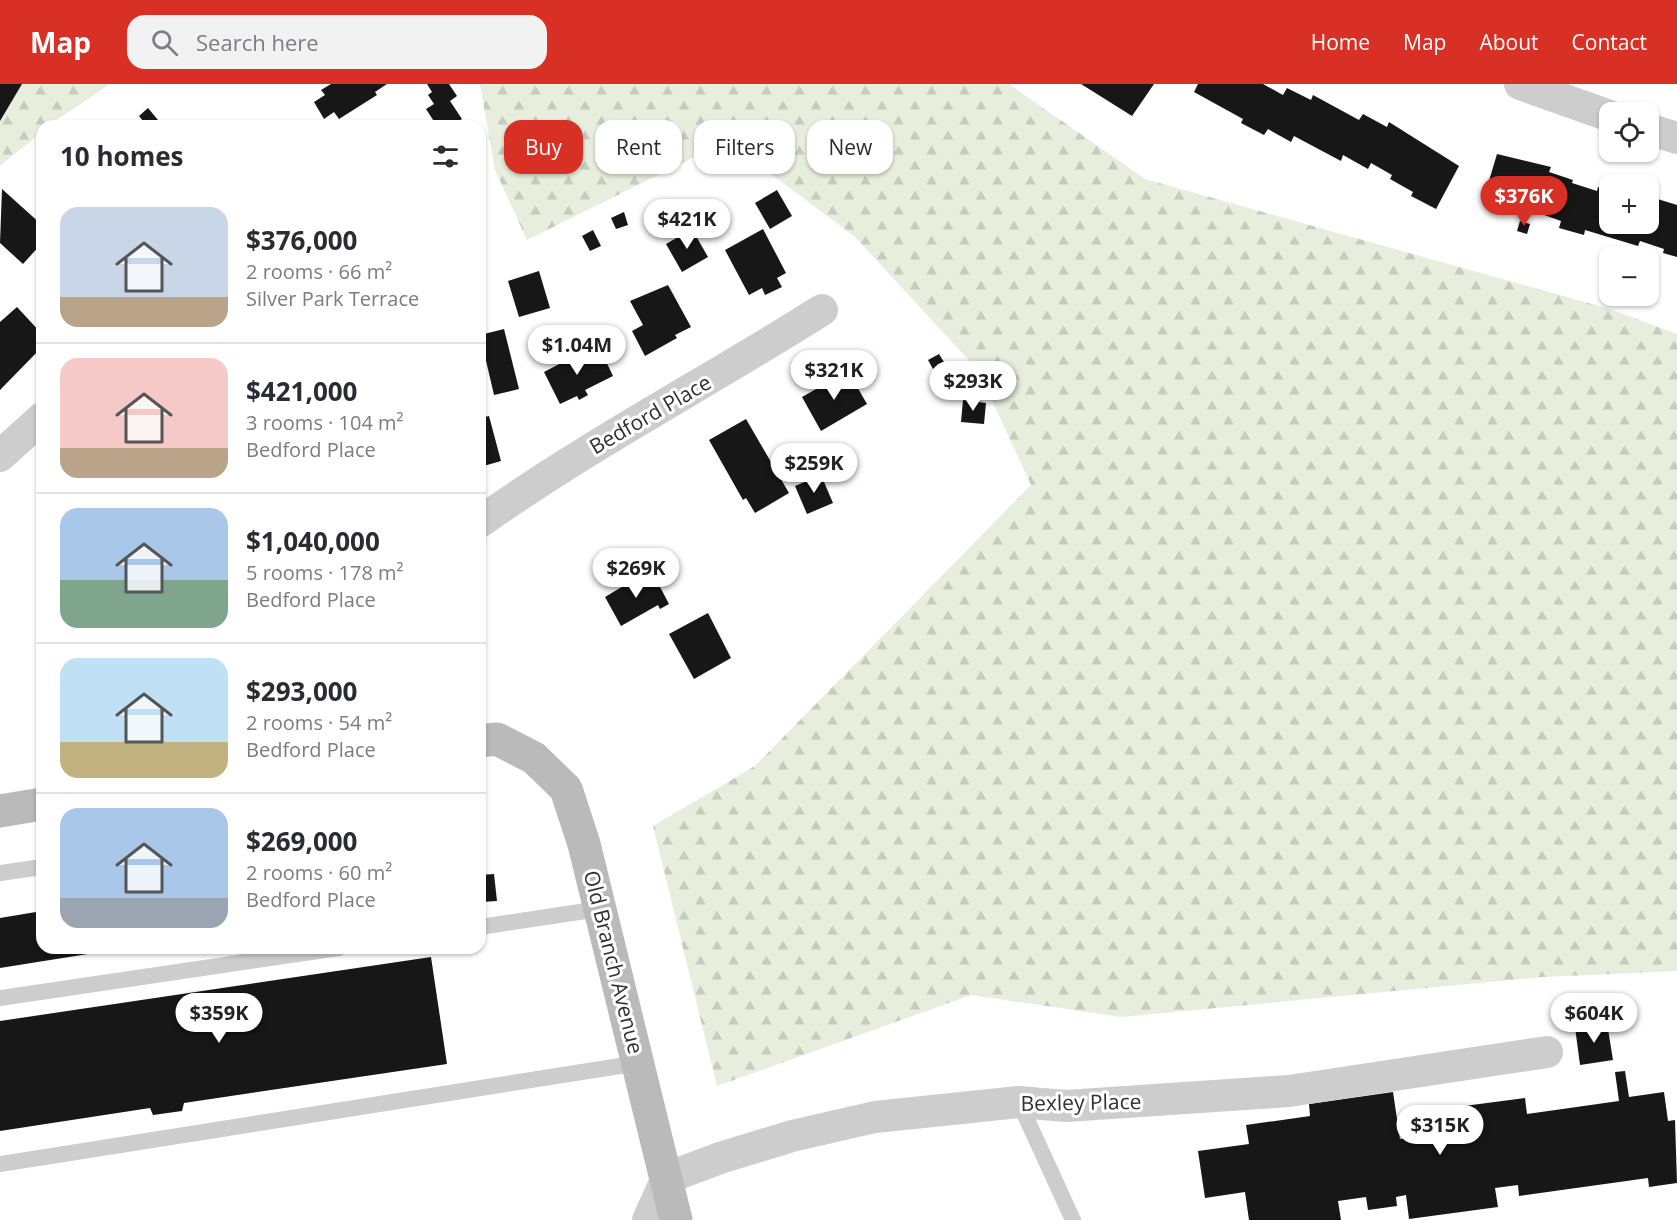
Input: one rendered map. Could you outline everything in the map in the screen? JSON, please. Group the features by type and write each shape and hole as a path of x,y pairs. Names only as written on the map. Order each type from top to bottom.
{"street":[{"path":"1520,84 1599,112"},
{"path":"1659,132 1677,138"},
{"name":"Bedford Place","path":"486,518 595,446 737,364 822,310"},
{"path":"0,456 36,423"},
{"name":"Old Branch Avenue","path":"488,740 534,758 566,789 585,844 599,909 668,1178 676,1220"},
{"path":"0,810 36,805"},
{"name":"Bexley Place","path":"668,1178 720,1158 792,1136 875,1117 1018,1102 1066,1106 1289,1091 1547,1052"},
{"path":"648,1220 668,1178"}],"lane":[{"path":"0,873 36,868"},
{"path":"486,926 599,909"},
{"path":"0,998 298,954"},
{"path":"0,1164 639,1063"},
{"path":"1018,1102 1073,1220"}],"green space":[{"path":"0,84 110,84 56,120 36,120 36,137 0,166"},
{"path":"480,84 1009,84 1145,179 1613,310 1677,334 1677,971 1542,977 1121,1017 971,995 717,1086 653,826 755,766 1031,485 978,370 855,237 771,174 795,174 795,120 694,120 694,157 682,163 682,120 595,120 595,174 660,174 527,240 495,170"}],"building":[{"path":"0,84 22,84 0,121"},
{"path":"331,84 387,84 375,92 377,95 339,119 334,112 324,119 314,102 325,95 321,90"},
{"path":"427,84 449,84 457,96 450,101 462,119 433,120 426,109 434,104 428,95 432,92"},
{"path":"1081,84 1154,84 1132,116"},
{"path":"1198,84 1263,84 1283,95 1287,88 1311,100 1313,95 1359,120 1363,114 1387,127 1389,122 1459,166 1436,209 1411,196 1413,192 1390,179 1392,175 1371,163 1368,169 1343,155 1341,161 1294,136 1291,142 1268,129 1264,135 1241,123 1243,119 1194,92"},
{"path":"148,108 158,120 142,120 139,116"},
{"path":"1497,154 1551,167 1549,172 1573,180 1572,183 1597,191 1599,187 1599,234 1659,234 1659,199 1677,205 1677,257 1663,253 1664,249 1659,246 1640,241 1638,246 1585,230 1584,235 1559,228 1561,221 1511,203 1509,210 1483,201"},
{"path":"2,189 36,220 36,250 23,264 0,243"},
{"path":"777,190 792,216 770,229 755,203"},
{"path":"624,212 628,225 616,229 611,218"},
{"path":"1520,221 1530,224 1527,234 1517,231"},
{"path":"692,229 708,257 682,272 666,244"},
{"path":"763,229 786,273 777,278 782,287 765,295 762,288 749,295 725,250"},
{"path":"593,230 601,246 590,251 582,236"},
{"path":"539,271 550,308 519,317 508,281"},
{"path":"668,285 691,327 675,335 677,338 645,356 632,331 643,325 630,301"},
{"path":"17,307 36,328 36,353 0,390 0,322"},
{"path":"504,329 519,389 494,395 486,361 486,334"},
{"path":"576,350 578,353 584,350 591,364 604,357 613,376 585,390 588,395 579,400 577,396 560,404 544,372 565,361 562,357"},
{"path":"939,354 944,362 933,369 928,360"},
{"path":"848,371 867,404 821,431 802,397"},
{"path":"963,400 986,403 984,424 961,422"},
{"path":"489,416 501,461 486,465 486,417"},
{"path":"746,419 789,493 755,513 746,498 743,500 709,440"},
{"path":"821,475 833,503 807,514 795,486"},
{"path":"645,573 653,586 658,583 669,604 660,609 658,605 621,626 605,597"},
{"path":"708,613 731,658 694,679 669,634"},
{"path":"494,874 497,901 486,902 486,875"},
{"path":"36,912 36,954 88,954 0,968 0,918"},
{"path":"431,957 447,1064 184,1103 182,1111 153,1115 150,1108 0,1131 0,1021"},
{"path":"1607,1023 1613,1060 1580,1065 1575,1027"},
{"path":"1625,1071 1629,1097 1664,1092 1668,1121 1675,1120 1677,1183 1649,1187 1648,1178 1519,1196 1518,1185 1495,1188 1498,1207 1409,1219 1406,1195 1396,1197 1397,1206 1368,1210 1366,1197 1338,1201 1341,1220 1249,1220 1245,1192 1205,1198 1198,1151 1249,1144 1246,1125 1310,1116 1309,1104 1393,1092 1400,1139 1468,1129 1464,1106 1525,1098 1527,1114 1619,1101 1615,1072"}]}
